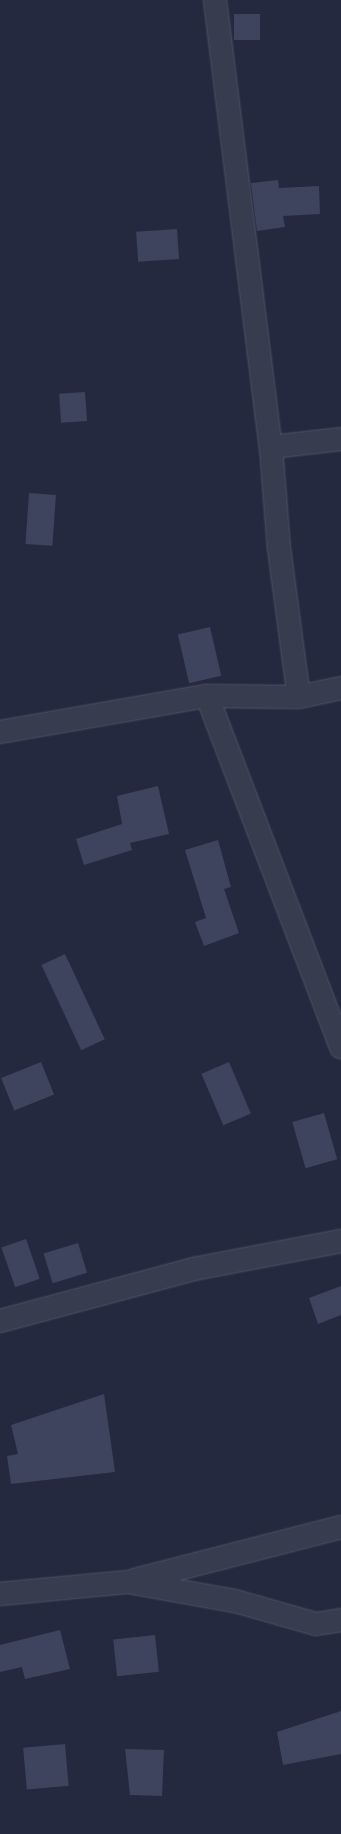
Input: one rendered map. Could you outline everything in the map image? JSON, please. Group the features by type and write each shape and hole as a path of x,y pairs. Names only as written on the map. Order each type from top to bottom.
{"street":[{"path":"215,0 271,447 279,548 299,697"},
{"path":"271,447 341,439"},
{"path":"0,732 207,696 299,697 341,688"},
{"path":"207,696 341,1047"},
{"path":"0,1321 194,1269 341,1241"},
{"path":"0,1594 128,1582 341,1527"},
{"path":"128,1582 235,1602 316,1624 341,1620"}],"building":[{"path":"234,14 260,14 260,40 234,40"},
{"path":"278,180 279,188 319,186 320,214 283,216 285,227 257,231 251,183"},
{"path":"177,229 179,259 138,262 136,232"},
{"path":"85,392 87,421 61,423 59,394"},
{"path":"29,493 56,495 52,546 25,544"},
{"path":"210,627 221,676 189,683 178,634"},
{"path":"158,786 169,834 130,843 132,850 84,865 76,839 122,824 117,796"},
{"path":"218,840 231,887 224,889 239,933 204,946 195,922 206,918 185,850"},
{"path":"65,954 105,1039 81,1050 41,965"},
{"path":"41,1062 54,1094 14,1111 1,1078"},
{"path":"229,1062 251,1114 223,1125 201,1074"},
{"path":"324,1113 337,1159 306,1168 292,1122"},
{"path":"26,1239 40,1279 15,1287 1,1247"},
{"path":"78,1243 87,1273 53,1283 44,1254"},
{"path":"341,1286 341,1315 318,1324 309,1298"},
{"path":"104,1394 115,1472 11,1484 7,1456 18,1454 11,1425"},
{"path":"60,1630 70,1669 25,1679 22,1667 0,1672 0,1645"},
{"path":"155,1635 159,1672 117,1676 113,1639"},
{"path":"341,1711 341,1754 283,1765 277,1732"},
{"path":"65,1744 69,1786 27,1790 23,1748"},
{"path":"125,1749 164,1750 162,1796 130,1795"}]}
